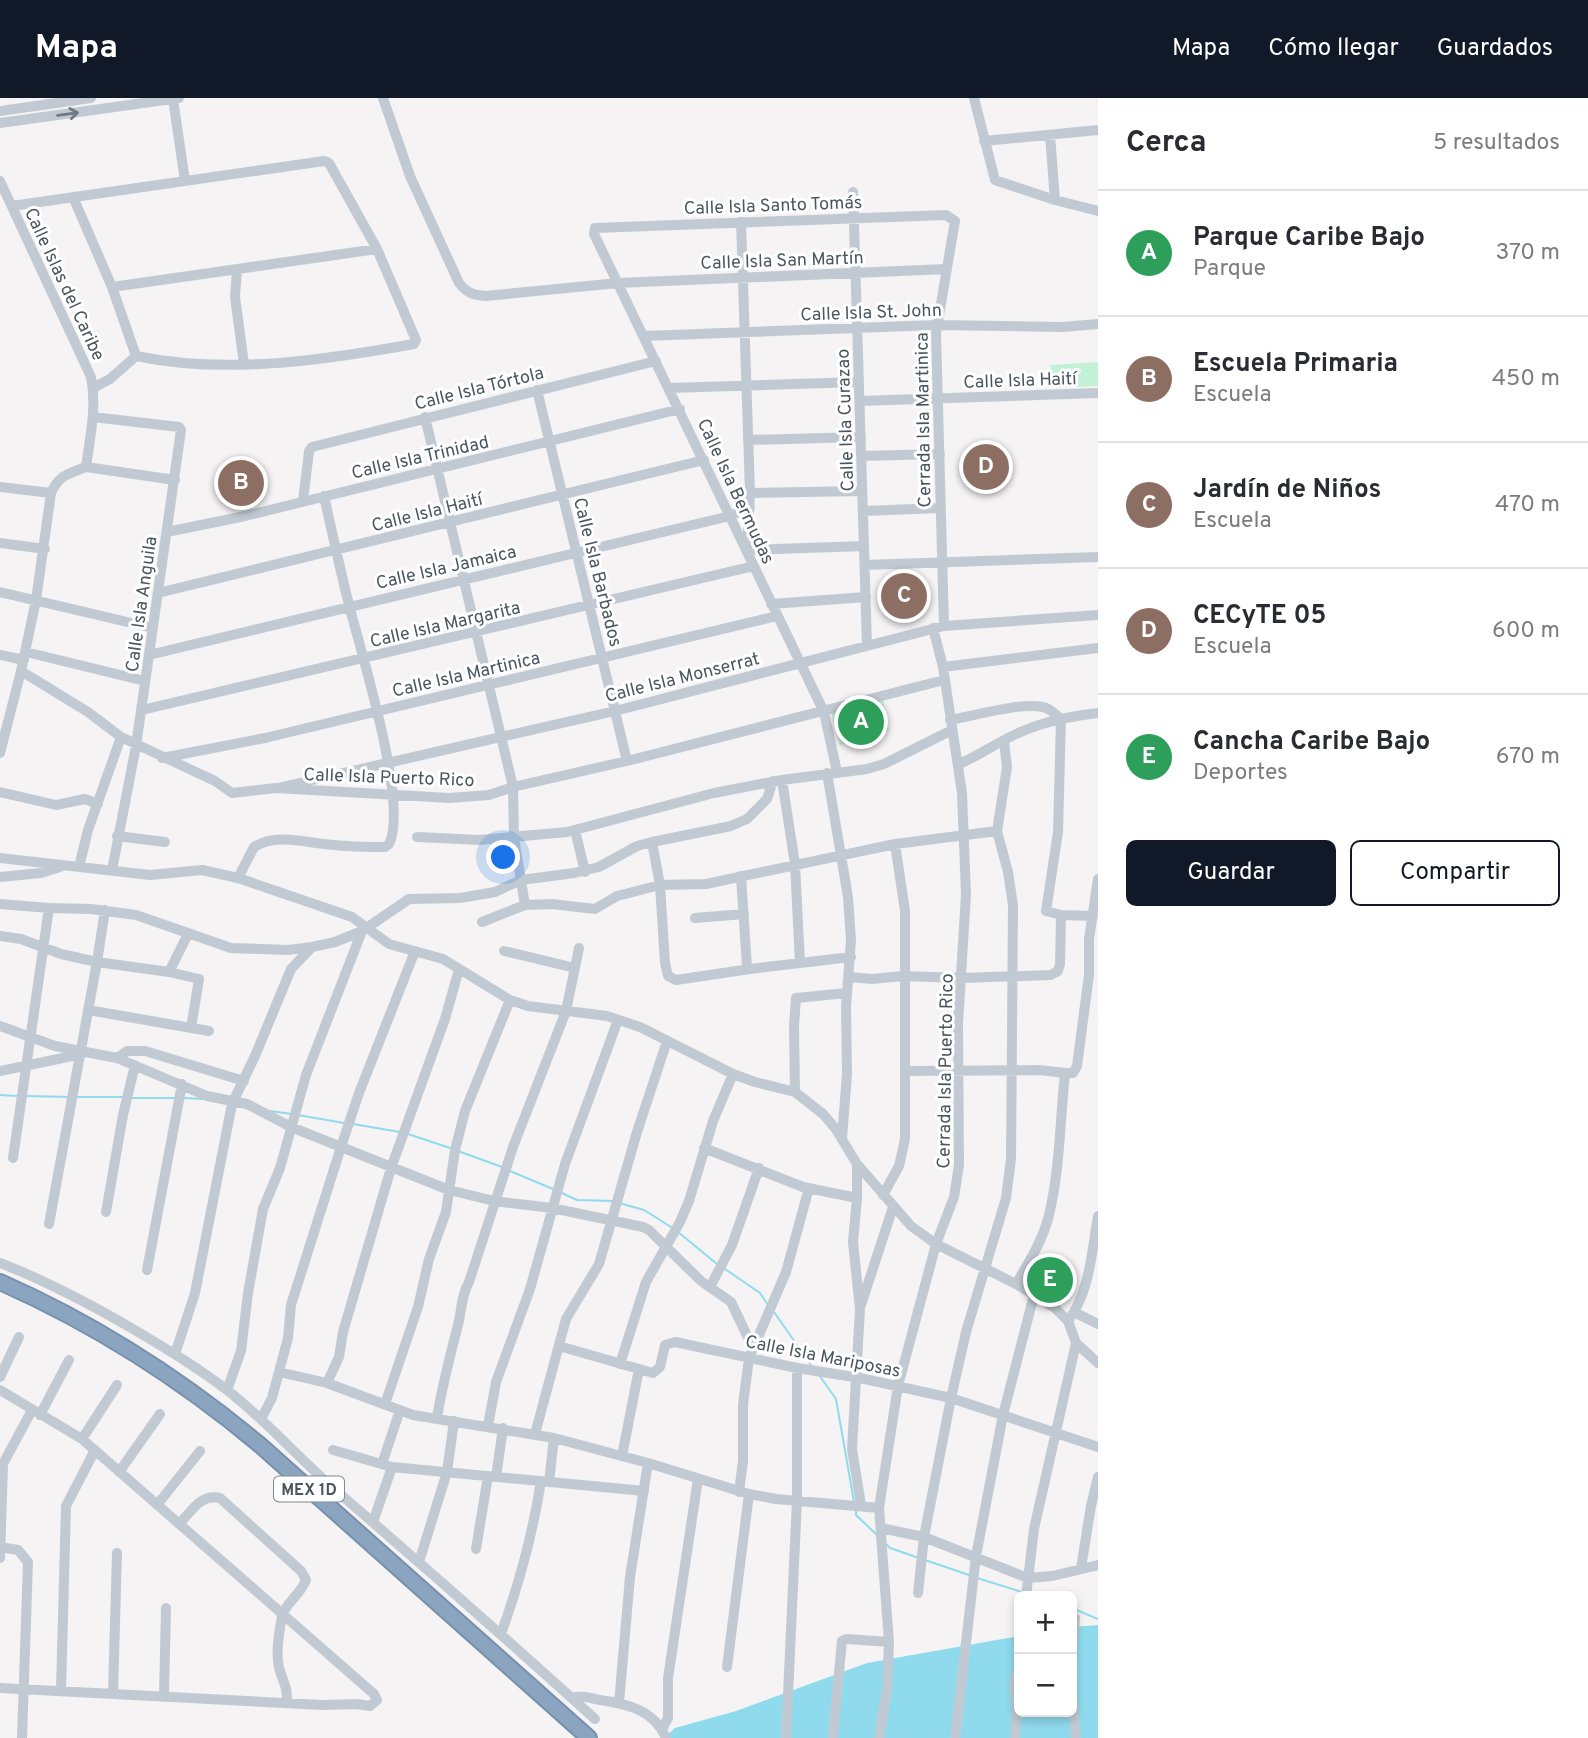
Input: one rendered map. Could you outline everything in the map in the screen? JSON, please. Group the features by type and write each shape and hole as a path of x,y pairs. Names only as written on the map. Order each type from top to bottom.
{"highway":[{"name":"MEX 1D","path":"0,1282 63,1311 109,1337 212,1406 260,1445 589,1738"}],"street":[{"path":"0,111 52,101 91,98"},
{"path":"0,123 179,98"},
{"name":"Calle Isla San Martín","path":"383,98 410,176 459,283 474,295 743,276 947,269"},
{"path":"974,98 996,180 1098,211"},
{"path":"173,99 185,181"},
{"path":"984,141 1098,131"},
{"path":"1050,135 1055,200"},
{"path":"12,206 324,161 329,163 377,249 416,340 414,344 304,360 244,364 154,360 136,356"},
{"name":"Calle Islas del Caribe","path":"0,181 77,346 93,388 93,417 86,467"},
{"name":"Calle Isla Curazao","path":"853,192 867,646"},
{"path":"72,197 112,287 136,356"},
{"name":"Calle Isla Santo Tomás","path":"595,228 946,215 951,217"},
{"name":"Cerrada Isla Martinica","path":"944,626 936,325 955,221 951,217"},
{"path":"741,222 750,493 747,550 864,546"},
{"name":"Calle Isla Bermudas","path":"595,228 594,234 824,712 848,897 851,957 847,993 848,1074 842,1139"},
{"path":"112,287 377,249"},
{"path":"237,269 236,305 244,364"},
{"name":"Calle Isla St. John","path":"644,336 936,325 1062,327 1098,324"},
{"path":"93,388 110,379 136,356"},
{"name":"Calle Isla Tórtola","path":"303,500 310,448 656,360"},
{"path":"670,388 859,382"},
{"name":"Calle Isla Barbados","path":"537,390 627,761"},
{"name":"Calle Isla Haití","path":"860,401 1098,393"},
{"name":"Calle Isla Trinidad","path":"167,532 246,516 680,409"},
{"name":"Calle Isla Anguila","path":"93,417 181,428 176,480 142,710 112,870"},
{"path":"425,417 513,788 514,838 525,905"},
{"path":"748,440 861,437"},
{"path":"861,456 940,454"},
{"name":"Calle Isla Haití","path":"158,593 704,460"},
{"path":"0,753 24,661 55,482 62,476 86,467 176,480"},
{"path":"0,487 51,493"},
{"path":"750,493 863,491"},
{"path":"238,878 258,844 284,840 385,847 389,844 394,823 394,795 388,763 324,496"},
{"name":"Calle Isla Jamaica","path":"149,655 730,516 750,507"},
{"path":"863,511 942,508"},
{"path":"0,543 45,549"},
{"path":"865,565 1098,557"},
{"name":"Calle Isla Margarita","path":"142,710 754,566"},
{"path":"0,592 153,628"},
{"path":"771,604 866,597"},
{"name":"Calle Isla Monserrat","path":"276,788 615,711 933,628 1098,615"},
{"name":"Calle Isla Martinica","path":"162,758 265,738 777,616"},
{"name":"Cerrada Isla Puerto Rico","path":"879,1738 887,1690 889,1642 879,1508 898,1386 936,1244 958,1182 957,1071 966,895 959,764 943,667 933,628"},
{"path":"943,667 1098,648"},
{"name":"Calle Isla Puerto Rico","path":"0,655 24,661 136,746 215,781 232,793 276,788 449,798 489,795 944,680"},
{"path":"24,661 145,681"},
{"path":"417,837 453,840 514,838 575,830 664,805 777,781 867,769 884,764 951,725 1003,709 1041,706 1062,719"},
{"path":"959,764 1028,729 1062,719 1098,713"},
{"path":"1062,719 1058,832 1046,911 1049,914 1093,916"},
{"path":"79,867 88,830 121,737"},
{"path":"918,1593 924,1537 951,1398 983,1269 1006,1198 1011,1159 1013,905 997,831 1007,767 1004,741"},
{"path":"0,904 105,910 136,915 231,948 288,950 312,947 335,942 364,930 409,900 460,898 495,892 521,880 585,872 637,846 731,826 747,819 767,800 777,781"},
{"path":"777,781 795,864 800,962"},
{"path":"0,792 56,805 85,799 97,804"},
{"path":"575,830 585,872"},
{"path":"482,922 525,905 552,904 595,909 617,896 660,885 706,884 895,844 997,831"},
{"path":"117,836 165,842"},
{"path":"652,842 660,885 668,976 676,980 851,957"},
{"path":"883,1195 900,1166 904,1148 905,911 895,844"},
{"path":"0,858 150,875 202,870 238,878 352,917 364,930 389,944 434,955 510,1000 528,1006 607,1016 667,1041 733,1074 795,1091 822,1114 857,1164 911,1226 936,1244 1016,1284 1055,1308 1098,1324"},
{"path":"0,877 41,873 64,865"},
{"path":"741,876 745,964 750,969"},
{"path":"906,1071 1040,1070 1073,1073 1077,1066 1089,975 1089,939 1098,879"},
{"path":"13,1158 49,908"},
{"path":"49,1224 83,1052 105,910"},
{"path":"695,918 744,914"},
{"path":"850,977 872,979 903,976 962,978 1051,975 1058,971 1060,964 1061,915"},
{"path":"227,1390 241,1352 263,1209 280,1168 306,1075 364,930"},
{"path":"169,972 188,934"},
{"path":"0,936 21,939 61,954 97,962 199,979 191,1028"},
{"path":"175,1354 195,1293 209,1213 219,1180 235,1100 291,969 312,947"},
{"path":"437,1418 446,1364 459,1321 462,1294 469,1282 494,1201 566,1011 579,948"},
{"path":"261,1419 272,1398 288,1338 291,1305 341,1147 359,1093 415,951"},
{"path":"504,951 575,968"},
{"path":"327,1383 339,1357 343,1332 391,1168 445,1019 459,969"},
{"path":"795,1091 796,998 847,993"},
{"path":"385,1404 446,1212 455,1150 465,1111 510,1000"},
{"path":"88,1010 209,1031"},
{"path":"488,1426 496,1382 530,1289 565,1164 618,1020"},
{"path":"0,1026 30,1038 117,1058 207,1096 235,1100 291,1127 449,1190 494,1201 552,1208 649,1230 710,1287 731,1302 751,1353"},
{"path":"535,1434 566,1319 599,1264 667,1041"},
{"path":"117,1058 127,1051 145,1051 244,1081"},
{"path":"0,1071 83,1052"},
{"path":"106,1212 135,1065"},
{"path":"1016,1284 1042,1236 1049,1215 1065,1073"},
{"path":"620,1364 646,1282 667,1247 689,1201 704,1147 733,1074"},
{"path":"147,1270 182,1084"},
{"path":"704,1147 809,1188 857,1198"},
{"path":"857,1164 853,1242 860,1309 852,1449 861,1505"},
{"path":"710,1287 732,1245 759,1168"},
{"path":"727,1667 744,1493 743,1405 751,1353 786,1272 809,1188"},
{"path":"860,1309 893,1207"},
{"path":"1027,1591 1034,1529 1076,1343 1071,1316 1090,1266 1098,1216"},
{"path":"0,1263 79,1298 175,1354 227,1390 595,1719"},
{"path":"955,1738 976,1556 1003,1415 1034,1294"},
{"path":"0,1377 19,1337"},
{"name":"Calle Isla Mariposas","path":"639,1369 653,1373 657,1371 668,1342 751,1353 797,1368 855,1377 951,1398 1098,1447"},
{"path":"1076,1343 1098,1363"},
{"path":"559,1346 639,1369 622,1456"},
{"path":"22,1738 27,1562 18,1550 0,1551 3,1464 69,1360"},
{"path":"786,1738 797,1500 797,1368"},
{"path":"279,1372 327,1383 413,1415 554,1438 648,1463 744,1493 879,1508"},
{"path":"82,1439 117,1385"},
{"path":"0,1390 82,1439 374,1694 377,1700 370,1706 0,1688"},
{"path":"373,1522 400,1410"},
{"path":"120,1472 160,1414"},
{"path":"419,1562 447,1472 454,1421"},
{"path":"476,1549 503,1428"},
{"path":"501,1634 520,1579 554,1438"},
{"path":"61,1690 66,1506 94,1450"},
{"path":"333,1450 387,1466 644,1491"},
{"path":"157,1505 200,1451"},
{"path":"619,1703 630,1577 648,1463"},
{"path":"1081,1568 1098,1477"},
{"path":"664,1733 668,1718 668,1678 698,1479"},
{"path":"179,1524 202,1499 211,1496 220,1498 301,1572 306,1580 302,1590 282,1614 278,1645 280,1671 288,1684 287,1703"},
{"path":"881,1528 924,1537 1028,1578 1052,1576 1098,1565"},
{"path":"113,1693 117,1553"},
{"path":"164,1696 166,1608"},
{"path":"833,1735 842,1641 847,1639 889,1642"},
{"path":"572,1698 581,1696 641,1710 652,1717 664,1733"},
{"path":"1015,1738 1016,1717"},
{"path":"1074,1717 1076,1738"}],"green space":[{"path":"1098,362 1098,386 1055,388 1050,365"},
{"path":"883,698 889,731 840,745 831,712"},
{"path":"1035,1258 1078,1277 1066,1303 1023,1284"}],"water":[{"path":"1098,1625 1098,1738 664,1738 675,1728 736,1711 867,1663 1014,1637 1014,1717 1077,1717 1077,1627"}],"waterway":[{"path":"0,1095 17,1096"},
{"path":"26,1096 70,1097"},
{"path":"75,1097 122,1097"},
{"path":"131,1098 175,1098"},
{"path":"184,1098 203,1099"},
{"path":"270,1111 292,1114"},
{"path":"298,1115 344,1123"},
{"path":"353,1124 400,1132"},
{"path":"408,1134 453,1149"},
{"path":"458,1151 502,1167"},
{"path":"510,1171 553,1189"},
{"path":"562,1193 577,1200 614,1201"},
{"path":"619,1203 644,1210 671,1227"},
{"path":"678,1232 717,1264"},
{"path":"725,1269 760,1293 768,1305"},
{"path":"774,1312 811,1365"},
{"path":"819,1375 836,1399 854,1502"},
{"path":"856,1511 856,1515 877,1535"},
{"path":"886,1544 890,1548 919,1558"},
{"path":"925,1560 969,1575"},
{"path":"977,1578 1019,1591"},
{"path":"1077,1610 1098,1619"}],"place":[{"name":"CECyTE 05","path":"986,467"},
{"name":"Escuela Primaria","path":"241,483"},
{"name":"Jardín de Niños","path":"904,596"},
{"name":"Parque Caribe Bajo","path":"861,722"},
{"name":"Cancha Caribe Bajo","path":"1050,1280"}]}
